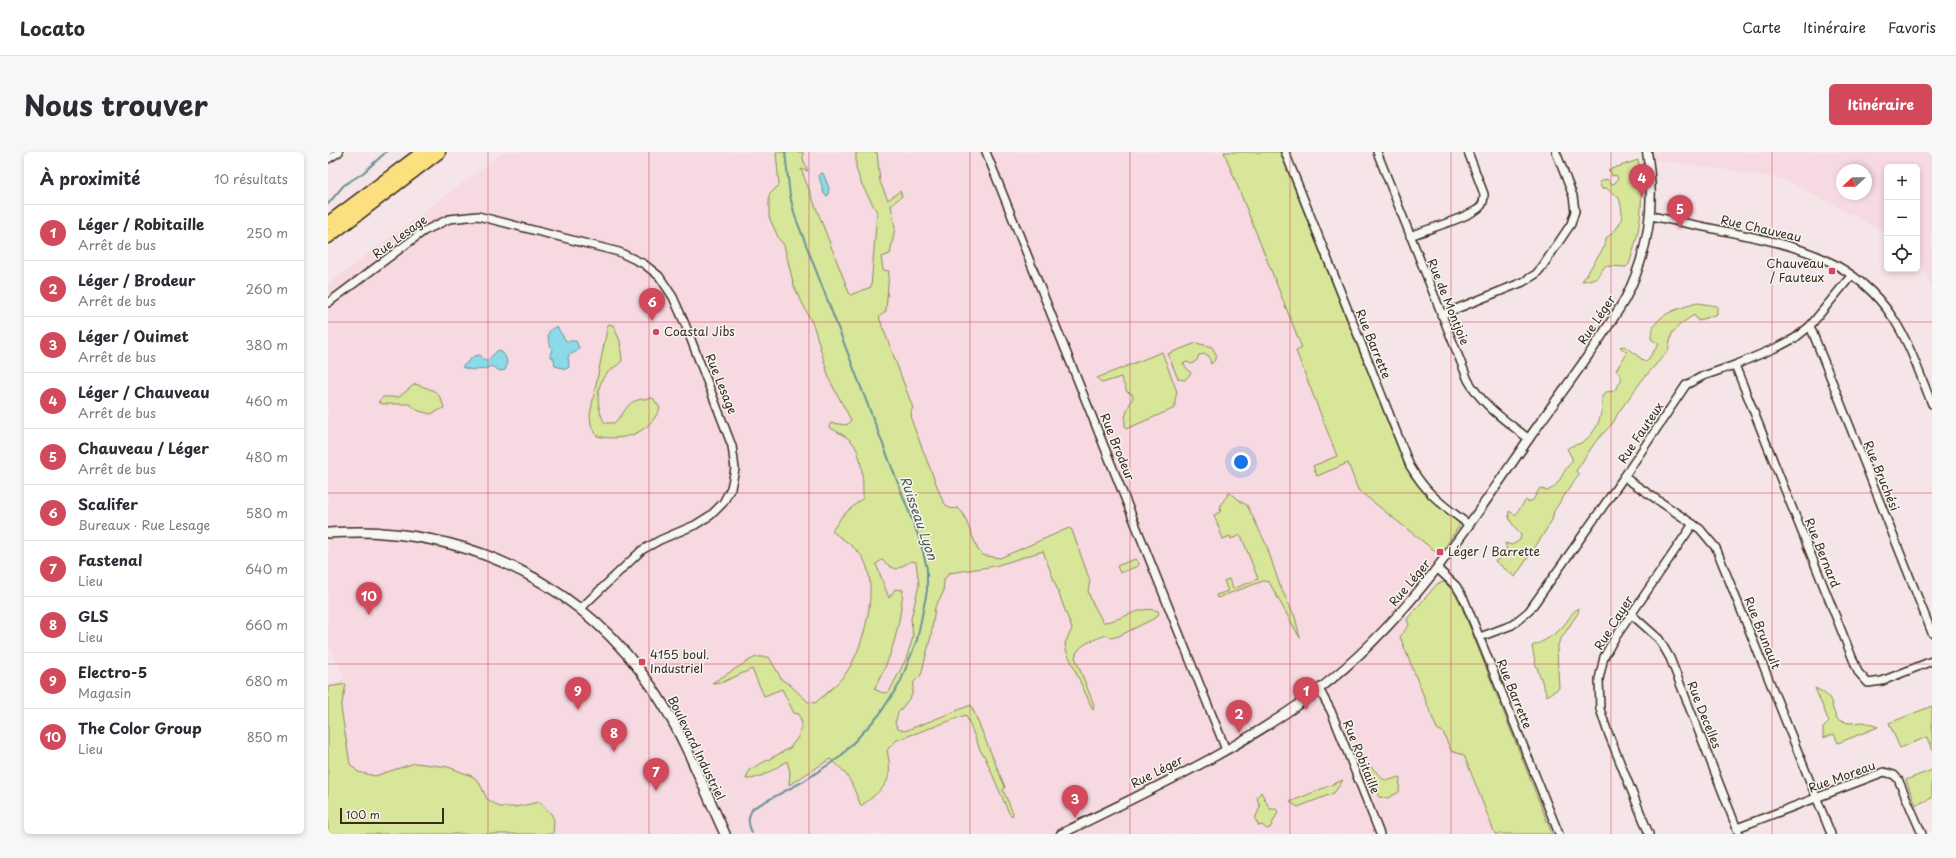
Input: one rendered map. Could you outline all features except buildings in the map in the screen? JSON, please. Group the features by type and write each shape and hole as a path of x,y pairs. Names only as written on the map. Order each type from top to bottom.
{"highway":[{"path":"328,223 423,152"},
{"path":"328,237 439,152"}],"main road":[{"name":"Boulevard Industriel","path":"328,533 383,533 418,537 460,546 518,568 550,587 580,608 621,649 661,701 680,737 724,834"}],"street":[{"path":"328,159 338,152"},
{"name":"Rue Brodeur","path":"986,152 1226,750"},
{"name":"Rue Barrette","path":"1285,152 1410,466 1421,484 1434,499 1469,525"},
{"name":"Rue de Montjoie","path":"1377,152 1462,367 1474,390 1498,416 1529,439"},
{"path":"1410,236 1469,214 1481,206 1484,200 1484,194 1468,152"},
{"path":"1442,315 1523,282 1536,274 1542,267 1571,224 1575,211 1573,196 1556,152"},
{"name":"Rue Léger","path":"1061,834 1226,750 1258,732 1319,689 1396,617 1438,569 1625,299 1642,257 1651,216 1652,192 1647,152"},
{"name":"Rue Lesage","path":"328,303 424,231 449,219 469,216 498,220 619,252 644,264 659,276 673,297 726,426 735,459 733,478 723,503 711,515 695,525 660,540 642,550 580,608"},
{"name":"Rue Chauveau","path":"1651,216 1793,246 1817,255 1851,276 1875,296 1893,318 1907,343 1932,404"},
{"name":"Rue Fauteux","path":"1480,638 1512,625 1529,611 1624,477 1686,385 1703,376 1736,365 1780,346 1810,326 1851,276"},
{"name":"Rue Bruchési","path":"1810,326 1932,633"},
{"name":"Rue Bernard","path":"1736,365 1858,672 1868,683 1882,681 1932,660"},
{"name":"Rue Brunault","path":"1624,477 1706,534 1716,548 1831,834"},
{"name":"Rue Cayer","path":"1649,834 1607,730 1598,698 1599,679 1604,657 1613,641 1693,524"},
{"name":"Rue Barrette","path":"1438,569 1451,580 1460,591 1559,834"},
{"name":"Rue Decelles","path":"1631,614 1659,640 1670,658 1738,831"},
{"name":"Rue Robitaille","path":"1319,689 1331,710 1380,834"},
{"name":"Rue Moreau","path":"1738,831 1877,774 1890,773 1894,775 1901,784 1922,834"}],"shaded area":[{"path":"504,152 1224,152 1303,349 1385,510 1440,555 1400,603 1495,834 328,834 328,684 345,679 328,643 328,284"},
{"path":"1641,152 1932,152 1932,290 1920,260 1920,164 1884,164 1884,231 1790,182 1778,178 1642,157"}],"green space":[{"path":"776,152 803,152 803,159 808,171 801,169 850,295 871,287 877,212 861,183 856,168 856,152 877,152 880,182 888,200 900,191 902,196 891,205 895,228 890,254 881,257 883,270 889,271 886,311 879,317 913,408 911,411 912,422 945,504 952,509 958,508 963,513 978,550 983,555 987,556 1000,558 1069,528 1072,530 1090,581 1088,591 1091,600 1103,622 1117,619 1137,611 1151,609 1158,611 1159,614 1155,618 1119,636 1111,638 1106,635 1079,649 1075,657 1094,705 1093,710 1066,650 1065,643 1072,629 1043,551 995,566 949,573 944,580 943,593 935,607 931,636 921,675 914,682 912,695 898,713 895,723 898,729 905,731 971,705 1005,787 1003,790 1013,813 1012,816 1009,813 984,755 981,752 966,715 897,740 887,750 889,770 886,783 877,793 861,806 846,774 830,759 789,785 790,772 787,761 762,776 746,779 749,770 790,748 798,737 802,724 799,714 794,713 782,689 764,696 752,669 723,682 712,683 756,657 769,657 782,680 789,684 808,702 815,703 839,681 853,662 864,634 870,601 868,572 864,560 854,547 832,531 842,516 863,498 860,459 858,451 850,440 829,427 831,423 847,425 851,420 830,381 814,327 794,286 784,245 779,239 769,217 769,195 779,185","holes":["882,560 891,567 897,569 911,561 916,562 919,585 911,619 913,637 906,659 889,692 883,693 874,689 886,666 894,641 900,616 903,590 895,589 889,598 876,564"]},
{"path":"1224,152 1280,152 1404,463 1412,478 1425,493 1459,523 1459,526 1440,555 1358,490 1348,463 1317,476 1313,466 1337,456 1296,351 1302,348"},
{"path":"1638,160 1641,187 1641,213 1629,264 1626,267 1605,266 1596,279 1582,281 1605,246 1606,238 1619,225 1622,216 1619,198 1606,188 1602,189 1599,182 1607,179 1612,184 1615,183 1618,178 1616,175 1612,176 1611,172 1608,170"},
{"path":"1697,303 1717,306 1717,314 1698,321 1694,315 1682,323 1672,333 1668,351 1643,379 1618,413 1613,423 1596,441 1576,471 1579,474 1554,511 1552,520 1515,577 1495,561 1505,555 1505,543 1512,545 1520,540 1521,534 1510,521 1509,511 1515,515 1526,500 1528,502 1533,500 1540,488 1547,491 1556,485 1572,462 1572,458 1567,449 1581,443 1592,434 1602,410 1602,396 1606,392 1614,391 1621,381 1621,376 1616,370 1627,353 1620,347 1624,346 1646,362 1659,344 1651,339 1652,331 1661,318 1674,310"},
{"path":"608,324 613,325 620,341 622,361 605,375 598,393 600,412 605,423 614,423 632,402 637,400 653,398 660,408 655,417 642,430 625,437 616,438 597,436 591,425 590,415"},
{"path":"1196,343 1212,347 1217,356 1215,360 1211,364 1209,356 1205,354 1199,355 1197,360 1192,364 1187,362 1183,364 1191,373 1185,380 1178,379 1168,354"},
{"path":"1162,352 1177,392 1175,408 1126,429 1125,417 1133,397 1132,394 1127,392 1121,377 1102,383 1097,378"},
{"path":"415,384 434,391 440,397 444,408 431,414 419,411 409,404 383,404 378,402 383,397 399,397"},
{"path":"1229,493 1247,505 1266,544 1280,586 1295,617 1300,638 1269,582 1263,581 1217,598 1216,595 1228,591 1224,581 1229,579 1233,589 1258,579 1241,535 1231,539 1230,536 1223,539 1214,515 1220,512 1221,504"},
{"path":"1135,559 1139,563 1138,566 1120,573 1117,566"},
{"path":"1444,582 1454,592 1459,600 1552,834 1495,834 1464,755 1451,751 1443,732 1437,729 1400,637 1409,625 1407,619 1437,584"},
{"path":"1579,608 1578,613 1559,642 1557,650 1559,688 1547,696 1535,662 1532,646 1558,632 1572,613"},
{"path":"346,684 341,708 350,764 358,772 375,776 415,763 448,767 472,776 479,782 487,799 500,807 515,807 540,802 552,815 554,821 553,834 328,834 328,687"},
{"path":"1815,688 1827,695 1831,701 1838,720 1849,723 1864,722 1878,727 1838,743 1834,734 1823,738 1823,728 1829,722"},
{"path":"1932,706 1932,751 1927,737 1900,748 1889,723"},
{"path":"1371,767 1385,780 1398,777 1400,778 1399,792 1388,798 1379,797 1367,774 1368,769"},
{"path":"1932,770 1932,798 1916,805 1906,780"},
{"path":"1343,780 1334,793 1298,807 1290,802"},
{"path":"1261,792 1270,809 1276,809 1278,812 1270,828 1267,829 1262,825 1259,826 1255,819 1260,807 1257,798"}],"water":[{"path":"823,173 829,188 828,196 824,194 819,176"},
{"path":"557,327 566,341 576,341 579,348 577,351 568,356 569,367 566,369 555,366 554,359 550,356 552,349 548,336 550,330"},
{"path":"500,350 506,359 507,364 505,370 500,371 491,366 485,369 477,370 462,367 474,356 480,355 485,360 488,360"}],"waterway":[{"path":"328,204 344,185 363,173 386,152"},
{"name":"Ruisseau Lyon","path":"752,833 749,820 753,808 804,781 840,757 879,715 900,683 917,640 927,591 927,569 921,543 795,216 790,196 785,152"}],"place":[{"name":"Léger / Chauveau","path":"1642,197"},
{"name":"Chauveau / Léger","path":"1680,228"},
{"name":"Chauveau / Fauteux","path":"1832,271"},
{"name":"Scalifer","path":"652,321"},
{"name":"Coastal Jibs","path":"656,332"},
{"name":"Léger / Barrette","path":"1440,552"},
{"name":"The Color Group","path":"369,615"},
{"name":"4155 boul. Industriel","path":"642,662"},
{"name":"Electro-5","path":"578,710"},
{"name":"Léger / Robitaille","path":"1306,710"},
{"name":"Léger / Brodeur","path":"1239,733"},
{"name":"GLS","path":"614,752"},
{"name":"Fastenal","path":"656,791"},
{"name":"Léger / Ouimet","path":"1075,818"}]}
